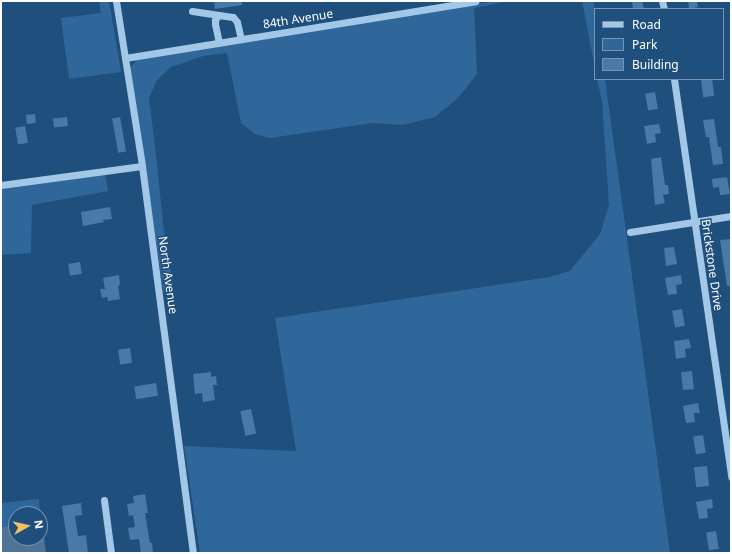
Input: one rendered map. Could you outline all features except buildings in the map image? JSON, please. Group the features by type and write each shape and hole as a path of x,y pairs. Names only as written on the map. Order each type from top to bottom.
{"street":[{"name":"North Avenue","path":"116,1 142,166 193,553"},
{"name":"84th Avenue","path":"125,58 474,1"},
{"path":"192,11 233,17 237,22 241,39"},
{"path":"218,16 215,20 219,43"},
{"name":"Brickstone Drive","path":"674,80 728,437 731,477"},
{"path":"1,185 142,166"},
{"path":"630,232 731,216"},
{"path":"104,500 111,553"}],"green space":[{"path":"99,1 109,1 121,72 69,79 61,18 101,13"},
{"path":"496,1 509,1 474,8 477,74 459,97 435,117 403,125 373,123 270,138 255,134 241,123 227,53 203,56 171,67 157,80 149,98 163,224 174,292 164,294 130,68 138,58"},
{"path":"582,1 594,1 594,63"},
{"path":"597,80 605,80 670,553 200,553 184,446 296,451 275,318 550,277 570,271 600,234 609,205 602,101"},
{"path":"105,174 108,191 32,205 31,253 1,255 1,189"},
{"path":"39,499 39,506 8,506 8,526 1,527 1,503"}],"shaded area":[{"path":"8,526 8,546 45,546 46,553 1,553 1,527"}]}
